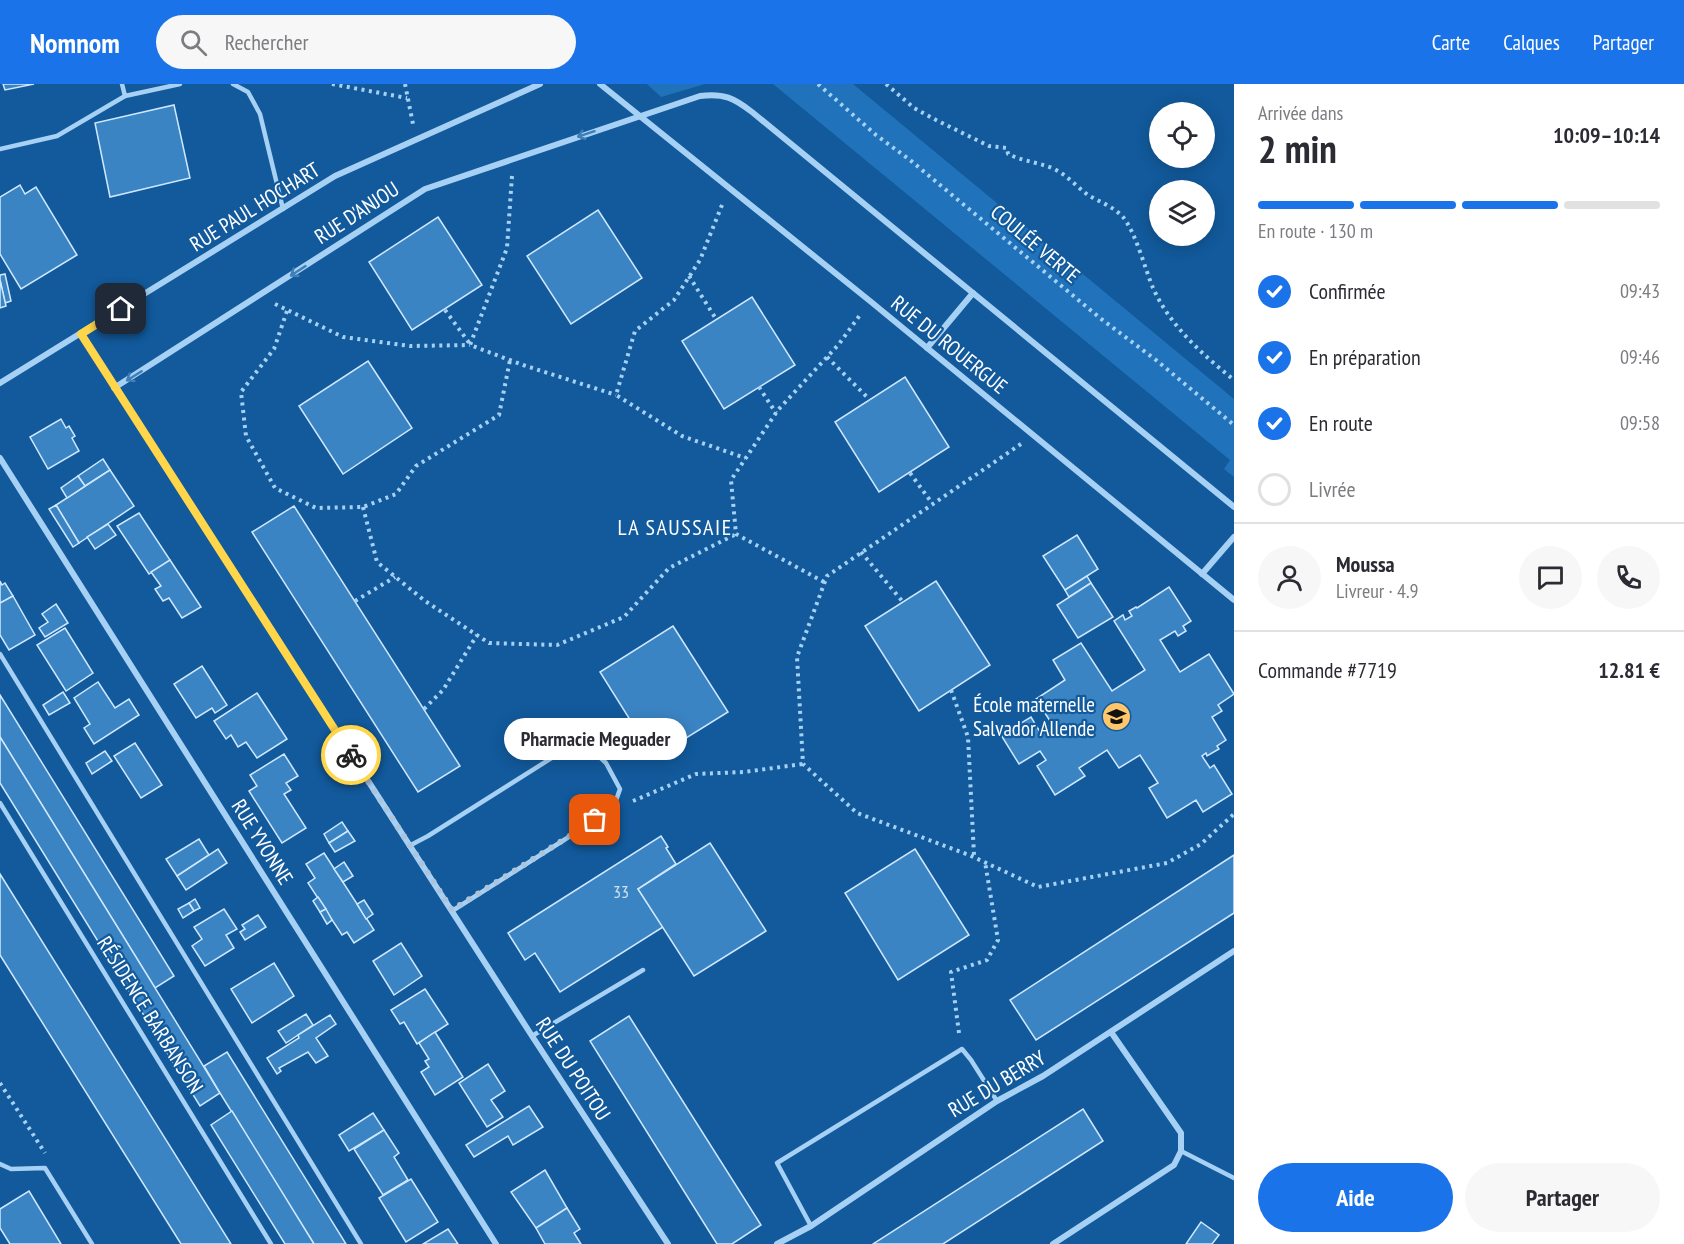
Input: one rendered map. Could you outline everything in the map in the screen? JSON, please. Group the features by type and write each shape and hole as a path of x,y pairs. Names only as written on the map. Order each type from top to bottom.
{"street":[{"name":"RUE PAUL HOCHART","path":"0,383 335,176 540,84"},
{"name":"RUE DU ROUERGUE","path":"600,84 870,301 1234,600"},
{"path":"642,116 700,96 718,94 742,104 1234,507"},
{"name":"RUE D'ANJOU","path":"114,388 425,189 642,116"},
{"path":"927,348 973,293"},
{"name":"RUE DU POITOU","path":"81,334 409,846 668,1244"},
{"name":"RUE YVONNE","path":"0,458 496,1244"},
{"path":"1202,574 1234,537"},
{"name":"RUE DU BERRY","path":"777,1244 811,1226 997,1101 1043,1076 1234,951"},
{"path":"1053,1244 1174,1165 1181,1152 1180,1133 1111,1032"}],"lane":[{"path":"122,84 125,96"},
{"path":"0,149 57,136 125,96 180,84"},
{"path":"233,84 248,92 260,114 283,209"},
{"path":"0,654 361,1244"},
{"path":"409,846 570,747 589,747 606,763 620,789 613,809 452,910"},
{"name":"RÉSIDENCE BARBANSON","path":"0,803 272,1244"},
{"path":"532,1036 643,970"},
{"path":"811,1226 777,1163 962,1049 971,1059 997,1101"},
{"path":"1181,1152 1234,1178"},
{"path":"0,1164 11,1169 45,1168 92,1244"}],"path":[{"path":"332,84 407,98"},
{"path":"405,84 416,140"},
{"name":"COULÉE VERTE","path":"818,84 876,135 910,160 1100,318 1156,360 1234,425"},
{"path":"886,84 914,108 989,146 1007,148 1008,154 1064,174 1088,194 1112,208 1129,227 1155,291 1172,319 1184,335 1234,380"},
{"path":"470,345 507,248 513,158"},
{"path":"616,395 635,331 674,300 700,260 729,187"},
{"path":"689,276 716,319"},
{"path":"261,295 287,311 343,337 410,346 470,345 616,395 682,436 745,458"},
{"path":"736,534 731,480 776,413 839,344 870,301"},
{"path":"444,310 470,345"},
{"path":"287,311 274,349 241,392 246,436 275,488 316,508 363,507 396,494 416,466 499,415 510,360"},
{"path":"827,357 870,400"},
{"path":"759,387 776,413"},
{"path":"1034,436 827,576 797,657 803,764 857,813 986,863 1038,887 1167,863 1201,844 1234,814"},
{"path":"910,472 932,503"},
{"path":"363,507 377,562 425,601 489,644 556,645 624,617 669,568 736,534"},
{"path":"736,534 824,582"},
{"path":"861,552 903,602"},
{"path":"355,602 395,577"},
{"path":"424,709 443,690 477,635"},
{"path":"951,690 968,737 974,855 986,863 998,940 987,960 951,972 962,1049"},
{"path":"613,809 696,774 744,772 803,764"},
{"path":"0,1083 47,1156 45,1168"}],"shaded area":[{"path":"647,84 705,84 661,97"},
{"path":"773,84 853,84 1234,399 1234,477 1224,469 1230,460"}],"building":[{"path":"3,84 34,84 5,90"},
{"path":"174,105 190,178 110,197 95,123"},
{"path":"20,185 25,194 36,187 77,255 21,289 0,254 0,197"},
{"path":"598,210 642,278 571,324 527,256"},
{"path":"438,217 482,285 412,330 369,262"},
{"path":"5,274 11,301 5,303 0,275"},
{"path":"0,280 6,306 0,308"},
{"path":"752,297 795,365 724,409 682,341"},
{"path":"368,361 412,428 343,474 299,406"},
{"path":"905,377 949,447 879,492 835,422"},
{"path":"61,419 66,428 69,426 75,436 72,438 79,451 48,469 30,437"},
{"path":"103,459 110,470 85,486 78,476"},
{"path":"110,470 134,506 79,543 56,505"},
{"path":"78,476 85,486 67,498 61,488"},
{"path":"56,505 79,543 73,547 49,509"},
{"path":"294,506 460,766 418,792 252,532"},
{"path":"139,513 170,560 149,574 117,526"},
{"path":"108,524 116,535 95,549 87,537"},
{"path":"1077,535 1098,569 1065,590 1043,556"},
{"path":"170,560 201,607 182,618 169,598 163,601 155,589 161,586 151,572"},
{"path":"1087,576 1091,583 1069,597 1065,590"},
{"path":"0,581 2,585 5,583 13,596 0,603"},
{"path":"936,581 990,665 919,711 865,626"},
{"path":"1091,583 1113,617 1078,638 1057,605"},
{"path":"1169,587 1191,621 1183,626 1186,631 1178,636 1175,631 1160,640 1180,672 1209,654 1234,694 1218,705 1222,711 1212,717 1226,740 1217,746 1219,749 1207,756 1206,753 1202,756 1210,768 1214,765 1232,794 1203,812 1196,800 1167,818 1149,788 1158,783 1140,755 1119,768 1107,750 1079,768 1085,776 1055,795 1037,766 1046,760 1040,751 1019,764 1001,735 1031,717 1040,732 1052,724 1036,699 1065,680 1053,660 1081,643 1112,691 1145,670 1114,621 1123,615 1125,620 1132,616 1129,611"},
{"path":"13,596 35,635 9,650 0,635 0,603"},
{"path":"56,604 68,623 45,637 39,628 48,622 42,614"},
{"path":"673,626 728,712 654,758 600,672"},
{"path":"65,628 93,673 66,691 37,645"},
{"path":"202,666 227,705 215,713 212,708 196,718 174,684"},
{"path":"98,682 115,708 129,699 139,715 94,744 84,728 90,724 74,698"},
{"path":"63,692 70,703 49,715 43,705"},
{"path":"257,693 287,739 257,758 246,742 238,747 231,735 226,739 214,721"},
{"path":"0,695 174,976 155,988 0,737"},
{"path":"0,737 220,1093 200,1106 0,783"},
{"path":"135,743 162,785 141,798 114,756"},
{"path":"105,751 112,761 92,774 86,763"},
{"path":"284,754 298,776 286,783 291,790 284,794 306,828 282,843 249,791 257,786 250,775"},
{"path":"342,822 348,831 329,843 324,834"},
{"path":"348,831 355,841 335,852 329,843"},
{"path":"661,836 676,864 638,889 663,927 560,992 535,953 525,960 508,933"},
{"path":"199,839 209,855 177,876 166,859"},
{"path":"710,843 766,931 694,976 638,889"},
{"path":"218,849 227,863 186,890 177,876"},
{"path":"915,849 969,935 898,980 845,893"},
{"path":"324,853 374,930 354,943 347,932 342,935 308,883 315,878 306,864"},
{"path":"1234,855 1234,913 1036,1040 1010,1000"},
{"path":"344,862 353,876 343,882 334,869"},
{"path":"0,874 231,1244 181,1244 0,955"},
{"path":"318,897 326,909 320,912 313,901"},
{"path":"195,899 200,908 194,911 189,903"},
{"path":"364,900 373,914 366,919 357,904"},
{"path":"189,903 194,911 183,918 178,909"},
{"path":"224,909 237,929 226,935 234,948 205,966 192,946 202,939 194,927"},
{"path":"326,909 332,920 327,924 320,912"},
{"path":"258,915 266,927 245,940 240,932 245,929 242,925"},
{"path":"401,943 422,976 394,995 373,961"},
{"path":"274,963 294,996 252,1023 231,989"},
{"path":"425,989 448,1024 417,1044 404,1022 400,1024 391,1010"},
{"path":"306,1014 313,1025 286,1043 278,1031"},
{"path":"330,1015 336,1024 316,1038 328,1056 316,1063 308,1052 279,1068 281,1071 277,1074 267,1058"},
{"path":"629,1016 761,1225 732,1244 717,1244 590,1041"},
{"path":"435,1032 463,1077 435,1095 421,1072 429,1067 425,1061 429,1059 419,1043"},
{"path":"227,1052 346,1244 314,1244 220,1093 204,1066"},
{"path":"488,1064 505,1091 491,1100 503,1117 487,1127 459,1083"},
{"path":"529,1106 543,1127 513,1145 508,1136 474,1157 466,1145"},
{"path":"1083,1109 1103,1141 943,1244 873,1244"},
{"path":"232,1111 314,1244 285,1244 211,1125"},
{"path":"373,1113 384,1130 349,1151 339,1135"},
{"path":"384,1130 399,1153 394,1157 408,1180 383,1195 354,1149"},
{"path":"545,1170 567,1208 536,1228 511,1192"},
{"path":"411,1179 438,1222 406,1242 379,1198"},
{"path":"29,1191 61,1244 10,1244 0,1228 0,1209"},
{"path":"567,1208 580,1229 574,1233 581,1244 545,1244 536,1228"},
{"path":"1201,1222 1219,1235 1212,1244 1186,1244"},
{"path":"448,1229 458,1244 423,1244"}],"way so far":[{"path":"351,755 452,910 595,820"}],"place":[{"name":"École maternelle Salvador Allende","path":"1116,717"},
{"name":"Pharmacie Meguader","path":"595,820"}],"district":[{"name":"LA SAUSSAIE","path":"675,527"}],"route":[{"path":"121,309 81,334 351,755"}]}
